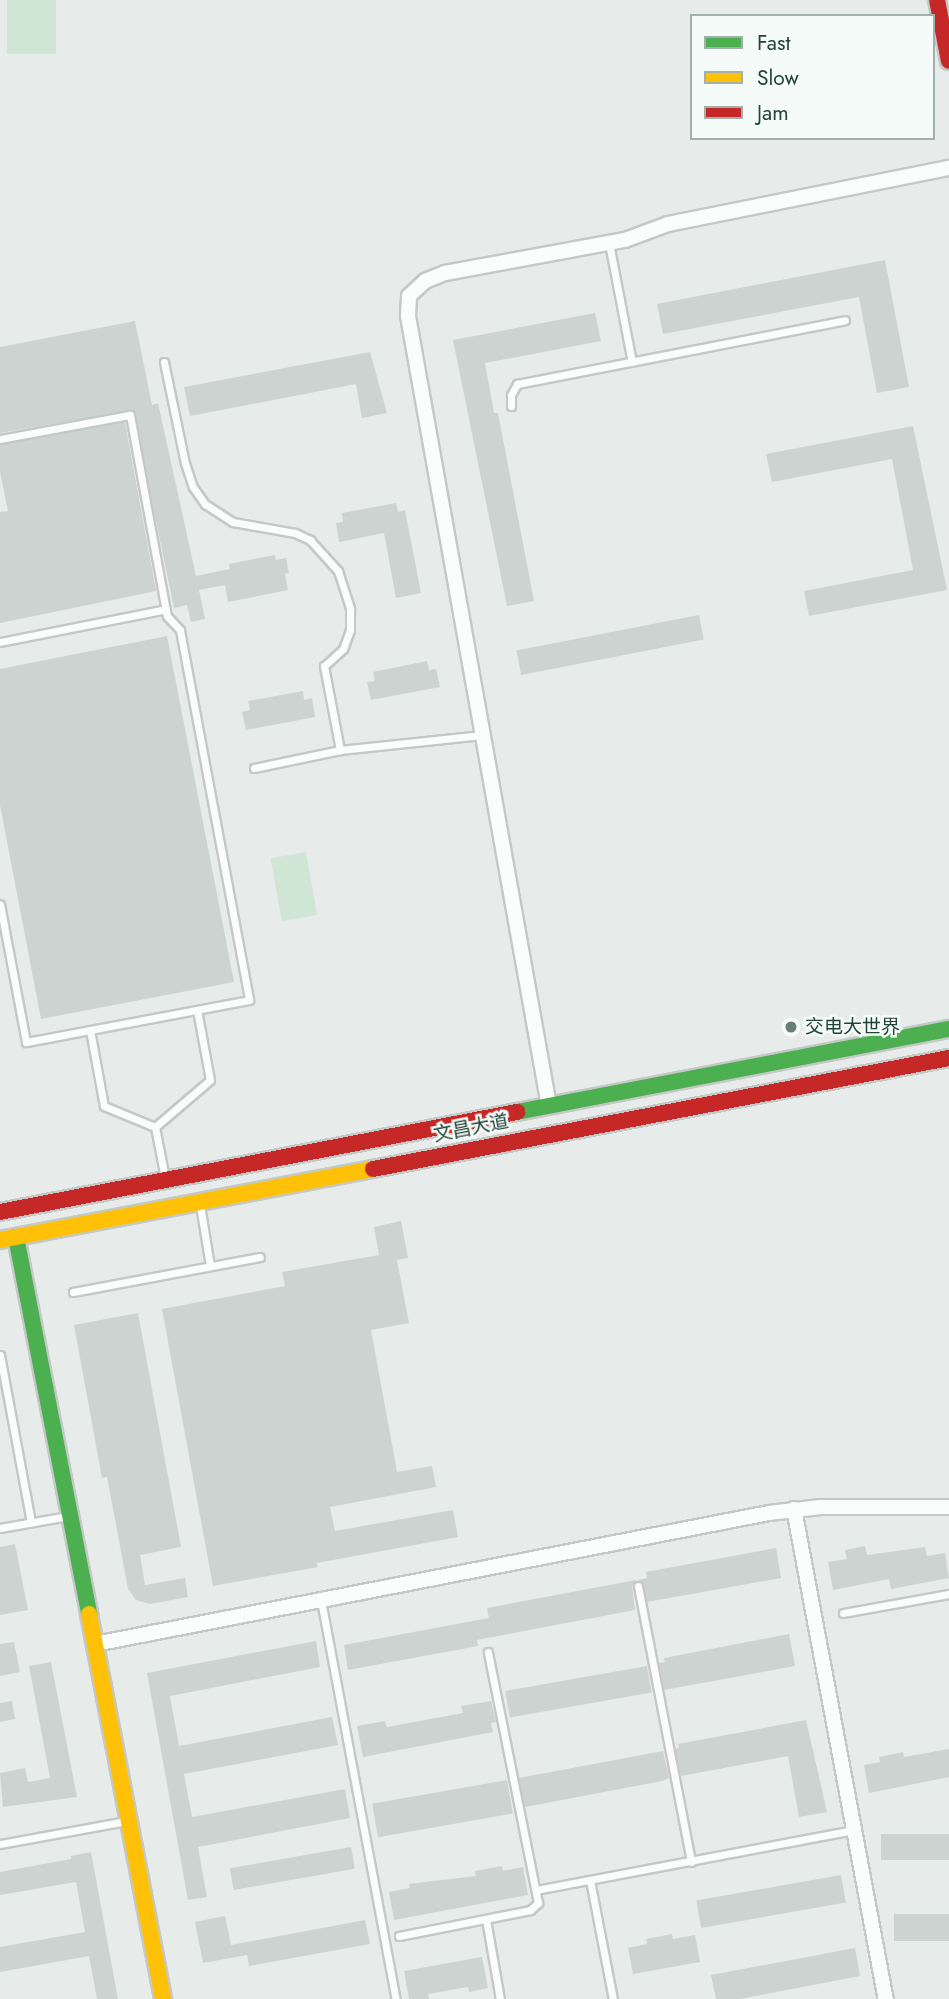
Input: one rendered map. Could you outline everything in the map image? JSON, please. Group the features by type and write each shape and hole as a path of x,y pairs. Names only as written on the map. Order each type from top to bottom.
{"main road":[{"path":"937,0 949,61"},
{"name":"文昌大道","path":"0,1212 949,1030"},
{"name":"文昌大道","path":"8,1239 949,1058"},
{"path":"8,1239 70,1516 163,1999"}],"street":[{"path":"550,1106 408,316 409,296 425,281 445,273 609,243 668,224 949,168"},
{"path":"95,1644 794,1509 949,1507"},
{"path":"794,1509 886,1999"}],"lane":[{"path":"609,243 632,362"},
{"path":"511,406 511,395 517,384 845,320"},
{"path":"164,362 185,463 193,487 205,504 233,522 295,534 310,540 338,571 350,609 350,630 343,649 324,666 340,750"},
{"path":"0,439 130,415 167,616 180,630 249,1000 26,1042 0,904"},
{"path":"0,642 166,609"},
{"path":"254,768 340,750 482,735"},
{"path":"155,1127 210,1080 197,1010"},
{"path":"90,1030 104,1106 155,1127"},
{"path":"155,1127 165,1180"},
{"path":"200,1202 210,1266"},
{"path":"73,1292 261,1256"},
{"path":"0,1354 31,1522"},
{"path":"0,1528 70,1516"},
{"path":"638,1586 691,1862"},
{"path":"843,1613 949,1594"},
{"path":"321,1600 396,1999"},
{"path":"399,1936 486,1919 535,1907 538,1903 488,1652"},
{"path":"0,1844 128,1821"},
{"path":"536,1890 855,1830"},
{"path":"590,1880 613,1999"},
{"path":"486,1919 500,1999"}],"green space":[{"path":"7,0 56,0 56,54 7,54"},
{"path":"306,852 317,915 282,921 271,858"}],"building":[{"path":"885,260 909,387 877,393 859,297 663,334 657,304"},
{"path":"595,313 601,341 485,363 494,413 498,413 534,601 507,606 453,340"},
{"path":"135,321 152,405 158,403 196,576 230,569 229,564 275,555 276,560 286,558 288,590 228,602 225,585 199,590 205,619 191,622 187,605 174,608 133,410 0,433 0,347"},
{"path":"370,352 387,413 362,418 356,384 190,416 184,387"},
{"path":"125,422 156,591 0,623 0,512 8,511 0,472 0,445"},
{"path":"913,426 947,590 809,616 804,591 913,570 892,459 772,482 766,454"},
{"path":"396,503 398,512 405,510 421,593 396,598 384,533 339,542 336,523 343,522 342,513"},
{"path":"699,615 704,640 521,675 516,650"},
{"path":"167,636 234,982 41,1019 0,805 0,669"},
{"path":"427,661 429,670 436,669 440,687 371,700 367,682 375,681 373,672"},
{"path":"303,691 304,700 312,698 315,717 246,730 242,712 250,710 248,701"},
{"path":"401,1221 408,1258 397,1260 409,1323 371,1330 397,1472 432,1466 436,1487 330,1507 335,1531 453,1510 458,1537 317,1563 318,1567 213,1586 162,1309 285,1286 282,1272 379,1255 374,1227"},
{"path":"138,1313 181,1547 140,1555 145,1585 185,1578 188,1597 150,1604 136,1600 128,1589 107,1477 102,1478 74,1325"},
{"path":"15,1544 28,1610 0,1615 0,1547"},
{"path":"865,1546 867,1555 925,1547 927,1556 945,1553 949,1578 891,1589 889,1579 833,1590 828,1562 847,1559 845,1550"},
{"path":"776,1548 781,1578 647,1602 644,1584 638,1580 647,1578 646,1572"},
{"path":"636,1580 632,1586 635,1610 477,1640 478,1646 348,1670 344,1645 489,1618 487,1608"},
{"path":"789,1634 795,1666 664,1690 659,1663 665,1662 664,1658"},
{"path":"316,1641 320,1667 170,1696 179,1746 332,1717 338,1745 184,1774 192,1817 345,1789 350,1818 198,1847 207,1897 188,1900 147,1673"},
{"path":"14,1642 20,1672 0,1676 0,1644"},
{"path":"51,1662 77,1797 3,1807 0,1773 25,1768 28,1782 50,1778 29,1666"},
{"path":"647,1666 652,1693 510,1718 505,1691"},
{"path":"12,1701 15,1719 0,1722 0,1703"},
{"path":"491,1701 496,1722 491,1723 493,1732 363,1757 357,1726 385,1721 387,1727 463,1713 461,1706"},
{"path":"806,1720 827,1812 799,1817 788,1756 681,1776 675,1749 679,1748 678,1744"},
{"path":"949,1749 949,1777 869,1793 864,1765 880,1762 879,1757 903,1752 904,1757"},
{"path":"663,1751 669,1778 662,1781 525,1807 519,1778"},
{"path":"507,1780 513,1813 378,1837 372,1804"},
{"path":"881,1834 949,1834 949,1860 881,1860"},
{"path":"351,1847 355,1869 234,1890 230,1868"},
{"path":"91,1852 118,1999 97,1999 89,1956 0,1972 0,1947 85,1932 76,1882 0,1895 0,1872 71,1859 71,1856"},
{"path":"502,1866 503,1871 523,1867 528,1895 394,1920 389,1892 410,1888 409,1884 476,1876 475,1871"},
{"path":"841,1875 846,1903 701,1928 696,1901"},
{"path":"894,1914 949,1914 949,1941 894,1941"},
{"path":"225,1916 231,1945 365,1920 370,1944 249,1966 247,1955 203,1963 195,1922"},
{"path":"672,1934 673,1939 695,1935 700,1962 633,1974 628,1948 647,1944 646,1939"},
{"path":"855,1948 860,1976 740,1999 716,1999 711,1975"},
{"path":"482,1957 488,1988 469,1992 468,1987 428,1994 429,1999 409,1999 404,1971"}],"traffic: fast":[{"path":"517,1112 949,1029"},
{"path":"16,1237 89,1614"}],"traffic: slow":[{"path":"0,1240 373,1169"},
{"path":"89,1614 163,1999"}],"traffic: jam":[{"path":"937,0 949,61"},
{"path":"373,1169 949,1058"},
{"path":"0,1212 517,1112"}],"place":[{"name":"交电大世界","path":"791,1027"}]}
